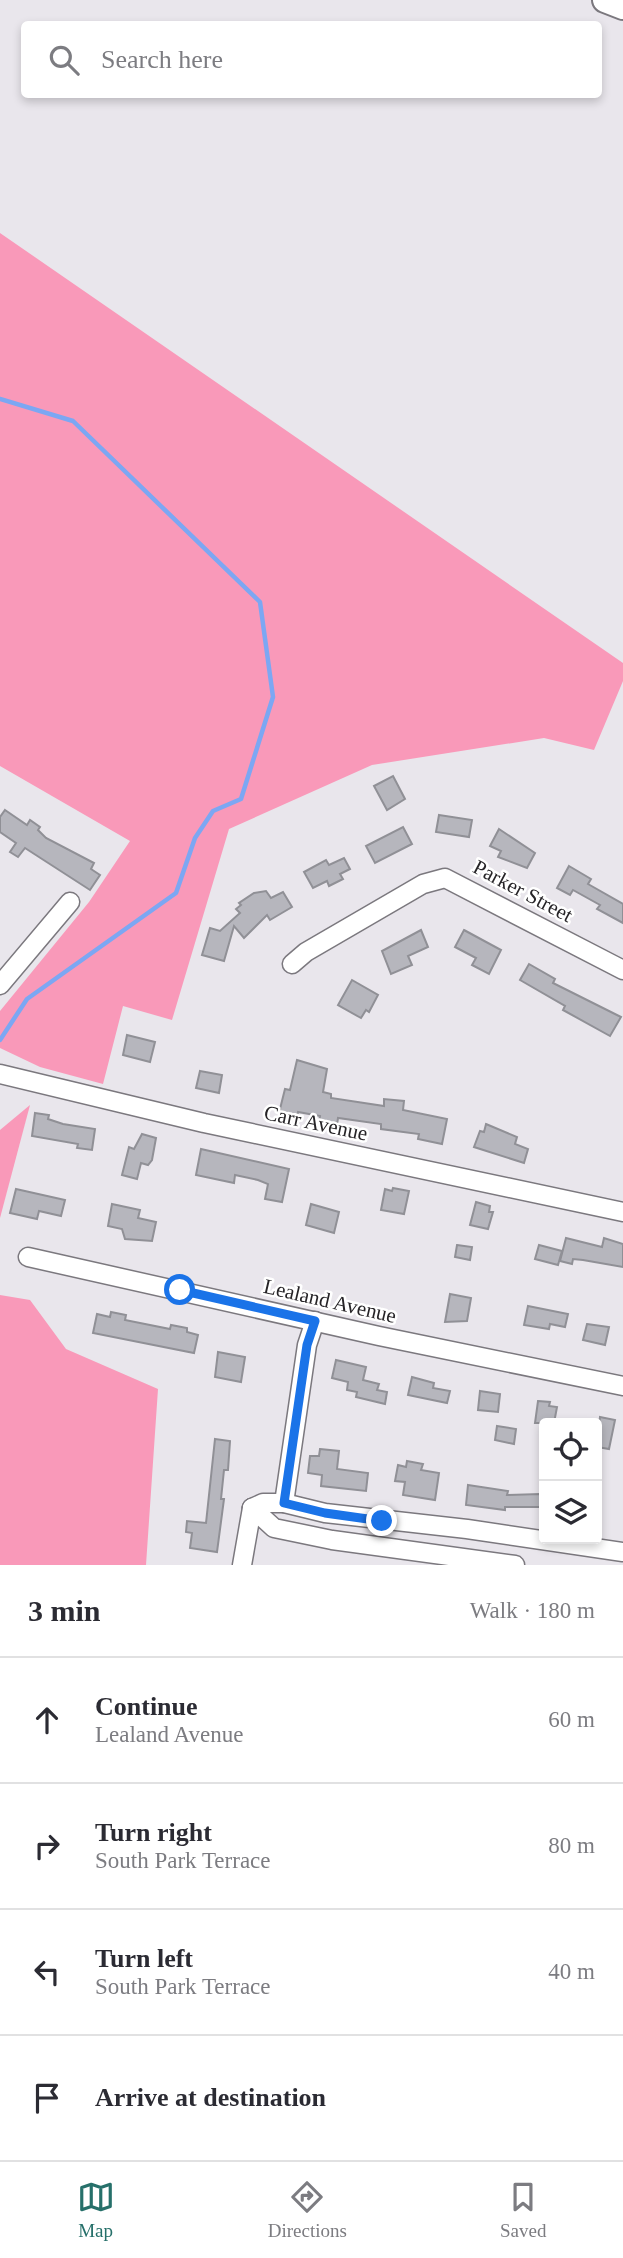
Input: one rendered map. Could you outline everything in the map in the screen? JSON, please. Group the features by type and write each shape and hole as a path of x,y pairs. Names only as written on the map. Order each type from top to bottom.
{"highway":[{"path":"605,0 623,7"}],"street":[{"name":"Parker Street","path":"292,964 423,884 445,878 623,970"},
{"path":"0,985 69,902"},
{"name":"Carr Avenue","path":"0,1074 204,1123 623,1212"},
{"name":"Lealand Avenue","path":"28,1257 623,1386"},
{"path":"284,1503 307,1345 315,1321"},
{"path":"252,1508 263,1503 284,1503 325,1513 467,1529 623,1552 620,1565"},
{"path":"242,1565 252,1508"},
{"path":"252,1508 274,1528 332,1540 515,1565"}],"shaded area":[{"path":"0,233 623,663 623,681 594,750 544,738 372,765 229,829 172,1020 123,1006 103,1084 40,1067 0,1048 0,1011 89,902 130,841 0,766"},
{"path":"30,1105 0,1218 0,1130"},
{"path":"0,1295 30,1300 66,1349 158,1389 146,1565 0,1565"}],"building":[{"path":"393,776 405,799 387,810 374,786"},
{"path":"5,810 27,825 30,820 40,827 38,830 46,838 94,863 91,869 100,875 90,890 25,848 18,857 10,852 16,843 0,832 0,817"},
{"path":"439,815 472,820 469,837 436,832"},
{"path":"403,827 412,844 375,863 366,846"},
{"path":"499,829 535,853 527,868 498,857 501,851 490,846"},
{"path":"344,858 350,869 340,874 343,879 329,886 327,881 313,888 304,872 326,860 329,865"},
{"path":"569,866 591,879 588,884 623,904 623,923 597,909 600,905 573,890 570,895 557,888"},
{"path":"266,891 271,898 283,892 292,907 270,920 267,915 244,938 234,926 224,961 202,955 210,928 220,931 240,913 236,909 241,905 239,903 254,893"},
{"path":"421,930 428,947 408,956 412,965 391,974 382,951"},
{"path":"464,930 501,950 489,974 472,965 476,958 455,947"},
{"path":"529,964 555,979 553,983 621,1017 610,1036 563,1010 565,1006 520,980"},
{"path":"352,980 378,995 369,1012 366,1010 361,1018 338,1005"},
{"path":"127,1035 155,1042 150,1062 123,1055"},
{"path":"297,1060 327,1069 323,1092 331,1094 331,1098 384,1106 384,1099 404,1101 403,1110 447,1119 442,1144 418,1139 419,1134 381,1129 381,1124 338,1118 337,1125 319,1122 320,1116 298,1112 297,1117 279,1113 285,1089 290,1090"},
{"path":"200,1071 222,1075 219,1093 196,1088"},
{"path":"35,1113 49,1115 48,1119 63,1124 95,1129 92,1150 77,1148 78,1144 32,1136"},
{"path":"486,1124 517,1137 515,1144 528,1149 524,1163 474,1147"},
{"path":"142,1134 156,1138 152,1160 148,1165 141,1163 137,1179 122,1175 129,1147 134,1149"},
{"path":"201,1149 289,1169 282,1202 265,1199 268,1184 258,1180 235,1175 234,1183 196,1175"},
{"path":"393,1188 409,1191 404,1214 381,1210 385,1189 392,1191"},
{"path":"16,1189 65,1200 61,1216 39,1211 37,1219 10,1213"},
{"path":"476,1202 490,1206 489,1212 493,1212 488,1229 470,1225"},
{"path":"112,1204 140,1210 138,1218 156,1222 152,1241 125,1239 122,1229 108,1226"},
{"path":"311,1204 339,1212 334,1233 306,1225"},
{"path":"566,1238 602,1247 604,1238 623,1244 623,1267 573,1259 572,1264 560,1261"},
{"path":"457,1245 472,1247 470,1260 455,1257"},
{"path":"539,1245 562,1251 558,1265 535,1259"},
{"path":"450,1294 471,1298 467,1321 445,1322"},
{"path":"528,1306 568,1314 565,1327 550,1324 549,1329 524,1325"},
{"path":"111,1312 126,1315 125,1320 170,1329 171,1325 187,1328 187,1332 198,1335 194,1353 93,1333 97,1314 110,1317"},
{"path":"587,1324 609,1327 605,1345 583,1340"},
{"path":"218,1352 245,1357 241,1382 215,1377"},
{"path":"336,1360 366,1367 363,1380 379,1384 377,1390 387,1392 385,1404 356,1397 357,1392 347,1390 348,1382 332,1378"},
{"path":"412,1377 434,1383 433,1388 450,1391 447,1403 408,1395"},
{"path":"480,1391 500,1394 498,1412 478,1410"},
{"path":"538,1401 550,1402 549,1406 557,1407 555,1418 539,1418 539,1423 535,1423"},
{"path":"600,1418 615,1420 609,1449 602,1448"},
{"path":"497,1426 516,1429 514,1444 495,1440"},
{"path":"215,1439 230,1441 228,1470 224,1470 221,1499 224,1499 217,1552 190,1548 192,1533 186,1532 187,1521 206,1523"},
{"path":"320,1449 339,1451 337,1469 368,1473 366,1491 321,1486 322,1475 308,1473 310,1456 319,1456"},
{"path":"407,1461 423,1464 421,1470 439,1473 435,1500 403,1495 405,1482 395,1481 398,1465 406,1467"},
{"path":"468,1485 508,1491 507,1495 539,1494 539,1507 505,1507 505,1510 466,1505"}],"waterway":[{"path":"0,399 73,421 260,602 273,697 241,799 213,811 195,838 176,893 27,999 0,1040"}],"route":[{"path":"180,1290 315,1321 307,1345 284,1503 325,1513 382,1521"}]}
